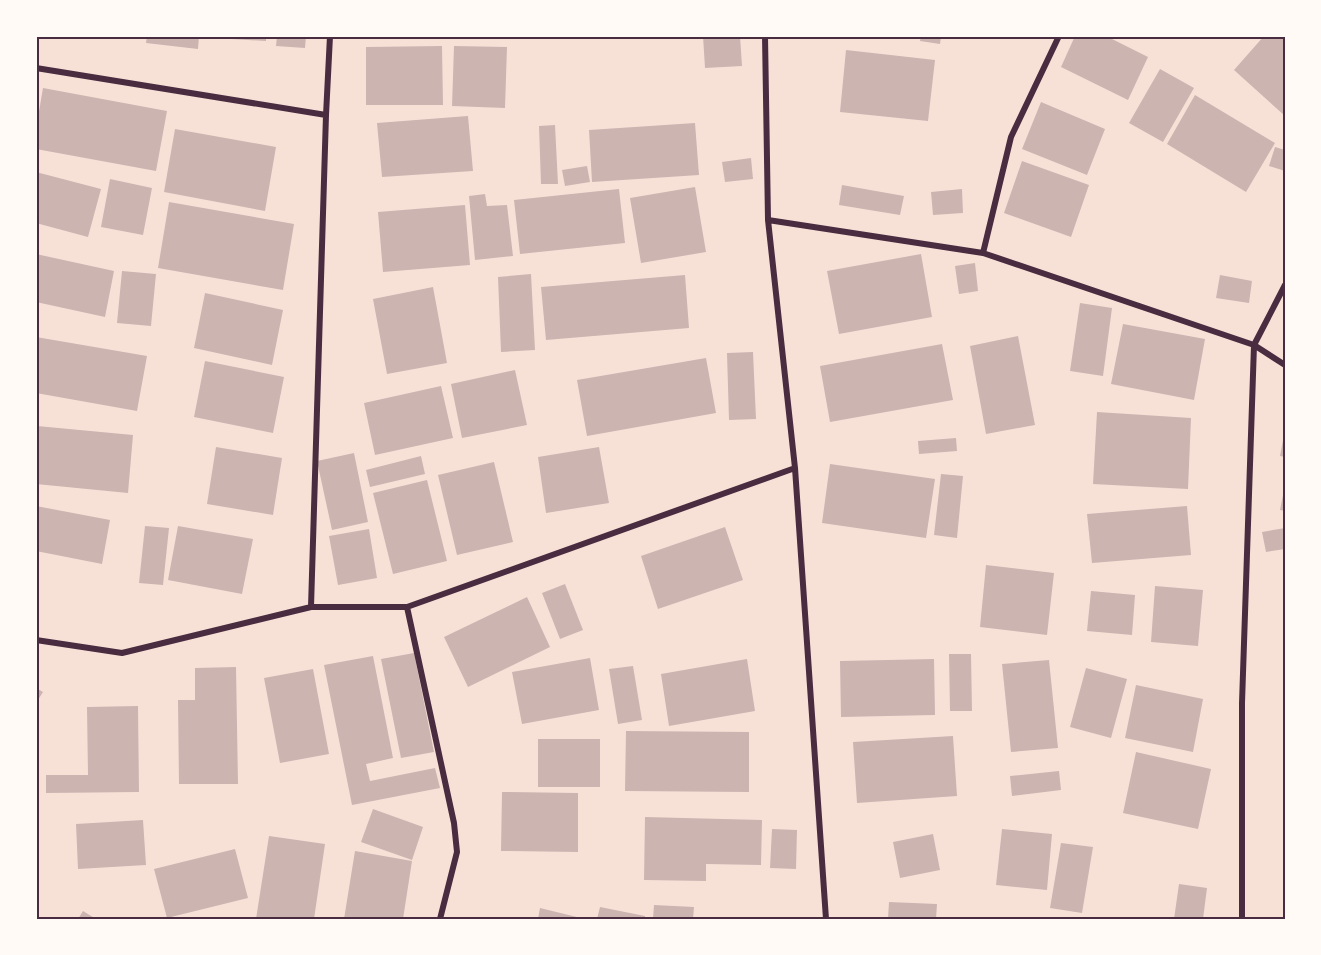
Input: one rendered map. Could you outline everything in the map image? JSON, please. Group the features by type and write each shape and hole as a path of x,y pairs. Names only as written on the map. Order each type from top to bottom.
{"street":[{"path":"311,608 330,36"},
{"path":"765,36 768,220 795,468 826,919"},
{"path":"983,253 1011,137 1059,36"},
{"path":"36,68 326,115"},
{"path":"768,220 983,253 1254,345 1285,365"},
{"path":"1242,919 1242,703 1254,345 1285,285"},
{"path":"36,640 122,653 311,608 407,607 795,468"},
{"path":"407,607 454,823 457,852 440,919"}],"building":[{"path":"147,36 199,36 198,49 146,43"},
{"path":"215,36 266,36 266,41 215,38"},
{"path":"277,36 306,36 305,48 276,46"},
{"path":"703,36 740,36 742,66 705,68"},
{"path":"921,36 941,36 940,44 920,41"},
{"path":"1075,36 1106,36 1148,57 1128,100 1061,67"},
{"path":"1264,36 1285,36 1285,116 1234,70"},
{"path":"442,46 443,105 366,105 366,47"},
{"path":"454,46 507,47 505,108 452,106"},
{"path":"846,50 935,60 928,121 840,112"},
{"path":"1160,69 1194,88 1163,142 1129,123"},
{"path":"43,88 167,111 156,171 36,149 36,129"},
{"path":"1195,95 1275,143 1246,192 1167,144"},
{"path":"1041,102 1105,129 1087,175 1022,149"},
{"path":"468,116 473,171 382,177 377,123"},
{"path":"695,123 699,175 592,182 589,130"},
{"path":"555,125 558,184 541,184 539,126"},
{"path":"175,129 276,147 265,211 164,192"},
{"path":"1275,147 1285,150 1285,171 1269,166"},
{"path":"751,158 753,179 725,182 722,162"},
{"path":"1022,161 1089,185 1071,237 1004,213"},
{"path":"587,166 590,182 565,186 562,170"},
{"path":"36,172 101,189 88,237 36,223"},
{"path":"110,179 152,188 143,235 101,227"},
{"path":"842,185 904,196 900,215 839,205"},
{"path":"695,187 706,252 641,263 630,198"},
{"path":"619,189 625,243 520,254 514,200"},
{"path":"962,189 963,213 933,215 931,192"},
{"path":"485,194 487,206 507,205 513,256 475,260 469,196"},
{"path":"169,202 294,224 283,290 158,268"},
{"path":"465,205 470,265 383,272 378,212"},
{"path":"36,254 114,271 105,317 36,302"},
{"path":"921,254 932,317 839,334 827,271"},
{"path":"975,263 978,291 959,294 955,266"},
{"path":"122,271 156,274 151,326 117,323"},
{"path":"531,274 535,350 501,352 498,277"},
{"path":"685,275 689,328 546,340 541,287"},
{"path":"1220,275 1252,281 1249,303 1216,298"},
{"path":"433,287 447,363 387,374 373,299"},
{"path":"205,293 283,310 272,365 194,348"},
{"path":"1080,303 1112,308 1103,376 1070,371"},
{"path":"1123,324 1205,339 1194,400 1111,384"},
{"path":"1018,336 1035,425 986,434 970,346"},
{"path":"36,337 147,356 137,411 36,393"},
{"path":"942,344 953,400 830,422 820,366"},
{"path":"753,352 756,419 729,420 727,353"},
{"path":"706,358 716,413 587,436 577,380"},
{"path":"205,361 284,377 273,433 194,417"},
{"path":"515,370 527,425 462,438 451,384"},
{"path":"441,386 453,438 375,455 364,403"},
{"path":"1097,412 1191,418 1188,489 1093,484"},
{"path":"37,426 133,435 128,493 36,484"},
{"path":"1285,435 1285,457 1280,456"},
{"path":"956,438 957,451 919,454 918,441"},
{"path":"216,447 282,458 273,515 207,504"},
{"path":"599,447 609,503 546,513 538,457"},
{"path":"354,453 368,522 332,530 317,461"},
{"path":"421,456 425,474 370,487 366,470"},
{"path":"494,462 513,542 457,555 438,475"},
{"path":"830,464 935,479 926,538 822,523"},
{"path":"941,474 963,476 957,538 934,535"},
{"path":"427,480 447,561 393,574 373,493"},
{"path":"1285,490 1285,511 1280,510"},
{"path":"36,506 110,520 102,564 36,551"},
{"path":"1187,506 1191,555 1092,563 1087,514"},
{"path":"145,526 169,528 163,585 139,583"},
{"path":"178,526 253,539 242,594 168,580"},
{"path":"725,527 743,580 658,609 641,556"},
{"path":"1285,528 1285,549 1266,552 1262,532"},
{"path":"369,529 377,578 338,585 329,536"},
{"path":"986,565 1054,573 1047,635 980,627"},
{"path":"565,584 583,630 560,639 542,593"},
{"path":"1155,586 1203,590 1198,646 1151,642"},
{"path":"1091,591 1135,595 1132,635 1087,631"},
{"path":"527,597 550,647 468,687 444,637"},
{"path":"414,653 434,752 401,758 381,659"},
{"path":"949,654 971,654 972,711 950,711"},
{"path":"373,656 393,758 366,764 370,781 435,768 440,788 352,805 324,665"},
{"path":"590,658 599,710 522,724 512,672"},
{"path":"747,659 755,711 669,726 661,674"},
{"path":"934,659 935,715 841,717 840,661"},
{"path":"1049,660 1058,748 1011,752 1002,664"},
{"path":"633,666 642,720 618,724 609,669"},
{"path":"236,667 238,784 179,784 178,700 195,700 195,668"},
{"path":"1086,668 1127,679 1111,738 1070,727"},
{"path":"313,669 329,754 280,763 264,678"},
{"path":"1136,685 1203,699 1193,752 1125,738"},
{"path":"36,688 43,692 36,703"},
{"path":"138,706 139,792 46,793 46,775 88,775 87,707"},
{"path":"626,731 749,732 749,792 625,791"},
{"path":"953,736 957,796 857,803 853,742"},
{"path":"538,739 600,739 600,787 538,787"},
{"path":"1136,752 1211,769 1198,829 1123,813"},
{"path":"1059,771 1061,790 1012,796 1010,776"},
{"path":"502,792 578,793 578,852 501,851"},
{"path":"373,809 423,827 412,860 361,842"},
{"path":"645,817 762,820 761,865 706,864 706,881 644,880"},
{"path":"143,820 146,865 78,869 76,824"},
{"path":"772,829 797,830 796,869 770,868"},
{"path":"1002,829 1052,834 1047,890 996,885"},
{"path":"933,834 940,870 900,878 893,842"},
{"path":"269,836 325,844 314,919 256,919"},
{"path":"1061,843 1093,847 1082,913 1050,908"},
{"path":"235,849 248,898 167,918 154,869"},
{"path":"355,851 412,861 403,919 344,919"},
{"path":"1179,884 1207,888 1203,919 1174,919"},
{"path":"889,902 937,904 936,919 888,919"},
{"path":"654,905 694,907 693,919 653,919"},
{"path":"600,907 645,916 645,919 597,919"},
{"path":"540,908 581,918 581,919 538,919"},
{"path":"83,911 96,919 78,919"}]}
